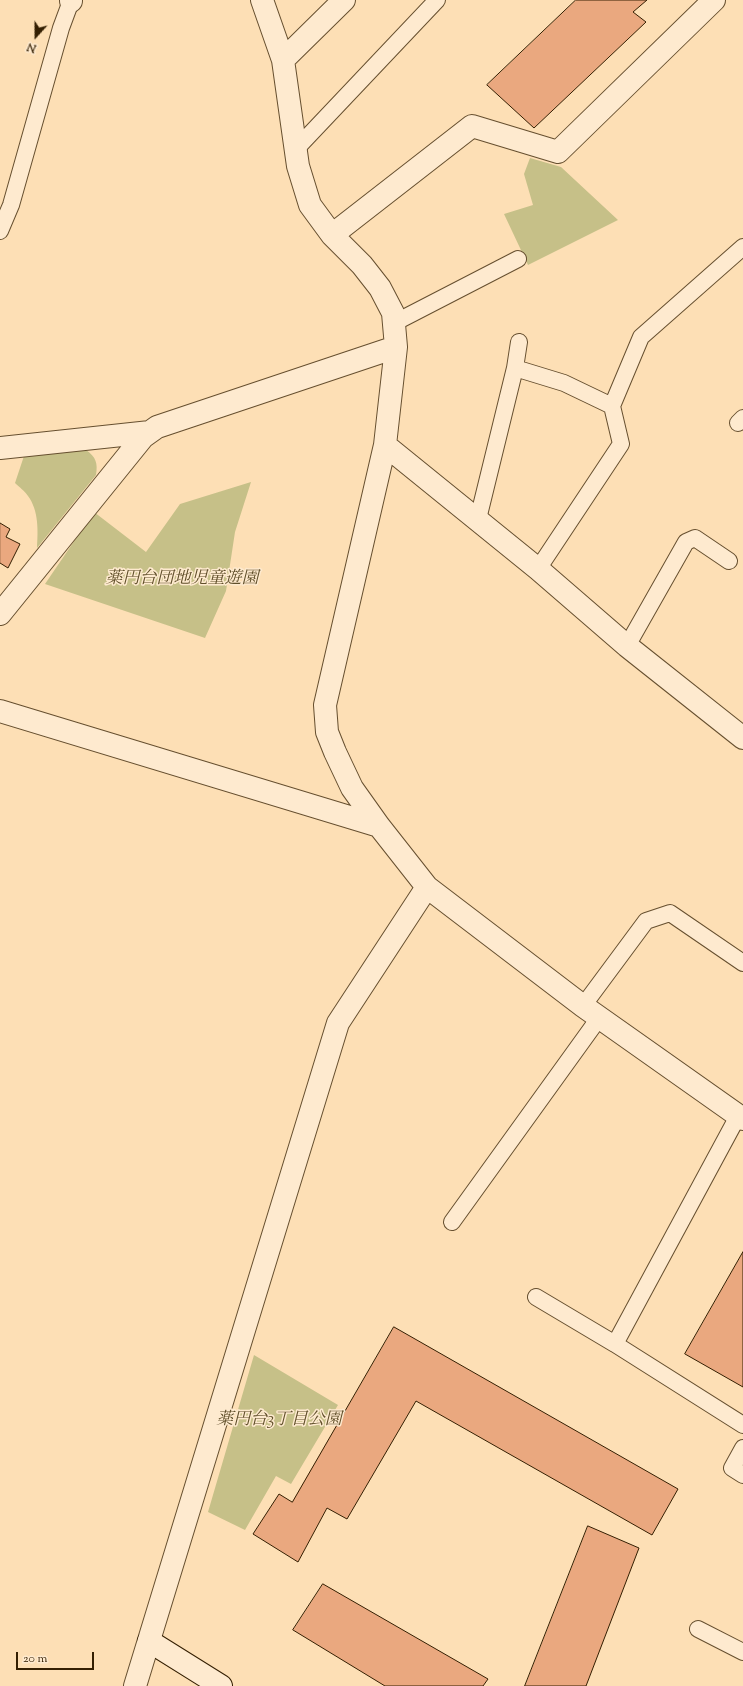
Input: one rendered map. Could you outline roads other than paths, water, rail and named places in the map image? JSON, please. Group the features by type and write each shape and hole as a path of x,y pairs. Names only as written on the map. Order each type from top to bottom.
{"street":[{"path":"262,0 283,60 298,166 310,205 332,235 362,264 380,288 393,313 394,323 396,347 385,445 325,705 327,732 335,752 352,788 379,826 427,887 591,1012 741,1118"},
{"path":"283,60 344,0"},
{"path":"332,235 472,126 558,152 714,0"},
{"path":"3,605 143,437 157,427 396,347"},
{"path":"0,448 150,432"},
{"path":"385,445 478,519 627,646 743,738"},
{"path":"0,711 379,826"},
{"path":"135,1686 338,1023 427,887"},
{"path":"149,1641 221,1686"}],"lane":[{"path":"0,231 11,205 61,28 71,0"},
{"path":"296,149 437,0"},
{"path":"538,569 621,444 612,406 641,337 743,248"},
{"path":"394,323 518,260"},
{"path":"478,519 519,342"},
{"path":"514,368 564,383 612,406"},
{"path":"627,646 686,542 695,538 729,561"},
{"path":"452,1222 591,1012 646,921 670,913 743,963"},
{"path":"615,1344 741,1118"},
{"path":"536,1297 615,1344 743,1425"},
{"path":"743,1448 732,1468 743,1475"},
{"path":"698,1629 743,1652"}],"park label":[{"name":"薬円台団地児童遊園","path":"182,580"},
{"name":"薬円台3丁目公園","path":"279,1421"}]}
